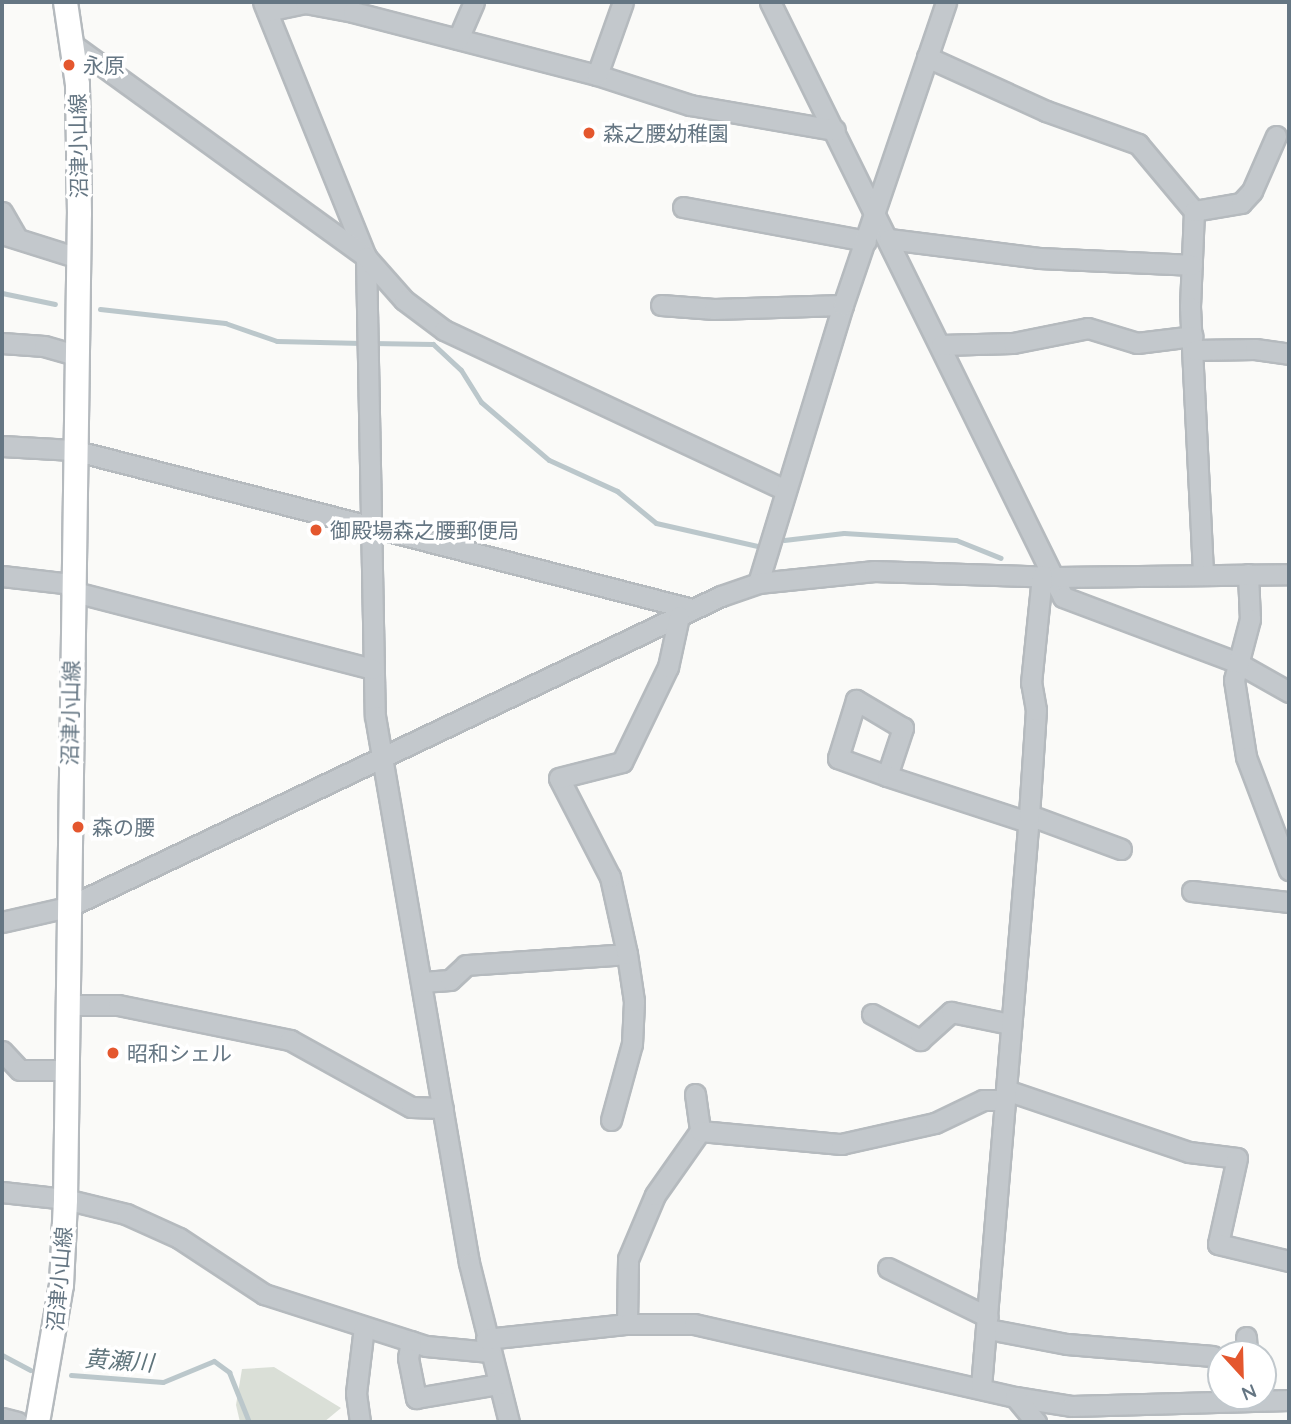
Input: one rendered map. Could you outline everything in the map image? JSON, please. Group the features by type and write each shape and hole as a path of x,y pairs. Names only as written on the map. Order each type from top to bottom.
{"main road":[{"name":"沼津小山線","path":"37,1422 58,1311 65,1199 71,588 78,258 77,83 65,2"}],"street":[{"path":"458,39 474,2"},
{"path":"597,75 623,2"},
{"path":"770,2 941,345 1050,577 1063,597 1236,662 1289,692"},
{"path":"758,583 784,489 843,306 946,2"},
{"path":"509,1422 488,1345 443,1108 385,760 375,716 366,257 265,6 305,3 353,7 458,39 597,75 690,105 835,130"},
{"path":"72,44 366,257 404,300 444,330 784,489"},
{"path":"927,57 1046,111 1138,144 1194,211 1192,265 1203,575"},
{"path":"1194,211 1241,203 1252,191 1276,136"},
{"path":"683,207 866,241"},
{"path":"2,212 9,236 78,258"},
{"path":"889,239 1038,258 1192,265"},
{"path":"661,305 713,309 843,306"},
{"path":"941,345 1013,344 1088,328 1137,343 1194,343 1289,354"},
{"path":"2,343 44,346 78,356"},
{"path":"2,446 74,450 686,612"},
{"path":"2,922 68,907 385,760 686,612 758,583 874,571 1050,577 1289,574"},
{"path":"1248,574 1250,620 1236,662 1246,757 1289,870"},
{"path":"2,576 71,588 372,669"},
{"path":"981,1387 1036,710 1031,683 1050,577"},
{"path":"611,1120 632,1044 634,1001 627,954 610,877 559,778 622,762 668,667 686,612"},
{"path":"887,776 1121,849"},
{"path":"1192,891 1289,902"},
{"path":"422,982 450,980 466,965 627,954"},
{"path":"67,1005 118,1005 289,1040 411,1107 443,1108"},
{"path":"872,1014 920,1040 951,1012 1010,1024"},
{"path":"2,1051 20,1070 67,1070"},
{"path":"627,1324 628,1259 655,1195 700,1131 695,1094"},
{"path":"700,1131 841,1144 934,1123 983,1100 1005,1095 1189,1152 1237,1158 1218,1244 1289,1261"},
{"path":"2,1192 65,1199 126,1214 179,1238 264,1294 411,1341 488,1345 627,1324 694,1324 981,1387 1015,1397 1072,1406 1207,1400"},
{"path":"888,1268 988,1323 1066,1344 1207,1356"},
{"path":"360,1422 356,1393 364,1327"},
{"path":"411,1341 408,1359 416,1398 499,1384"},
{"path":"1015,1397 1036,1422"},
{"path":"2,1418 18,1422"}],"shaded area":[{"path":"274,1367 341,1408 324,1422 240,1422 236,1405 242,1369"}],"waterway":[{"path":"2,293 55,304"},
{"path":"100,309 225,323 277,341 362,343"},
{"path":"372,343 433,344 461,370 481,402 549,460 617,491 656,523 757,546"},
{"path":"784,540 844,533 956,540 1001,558"},
{"name":"黄瀬川","path":"2,1355 30,1370"},
{"name":"黄瀬川","path":"71,1375 163,1382 214,1361 229,1372 249,1422"}],"place":[{"name":"永原","path":"69,65"},
{"name":"森之腰幼稚園","path":"589,133"},
{"name":"御殿場森之腰郵便局","path":"316,530"},
{"name":"森の腰","path":"78,827"},
{"name":"昭和シェル","path":"113,1053"}]}
